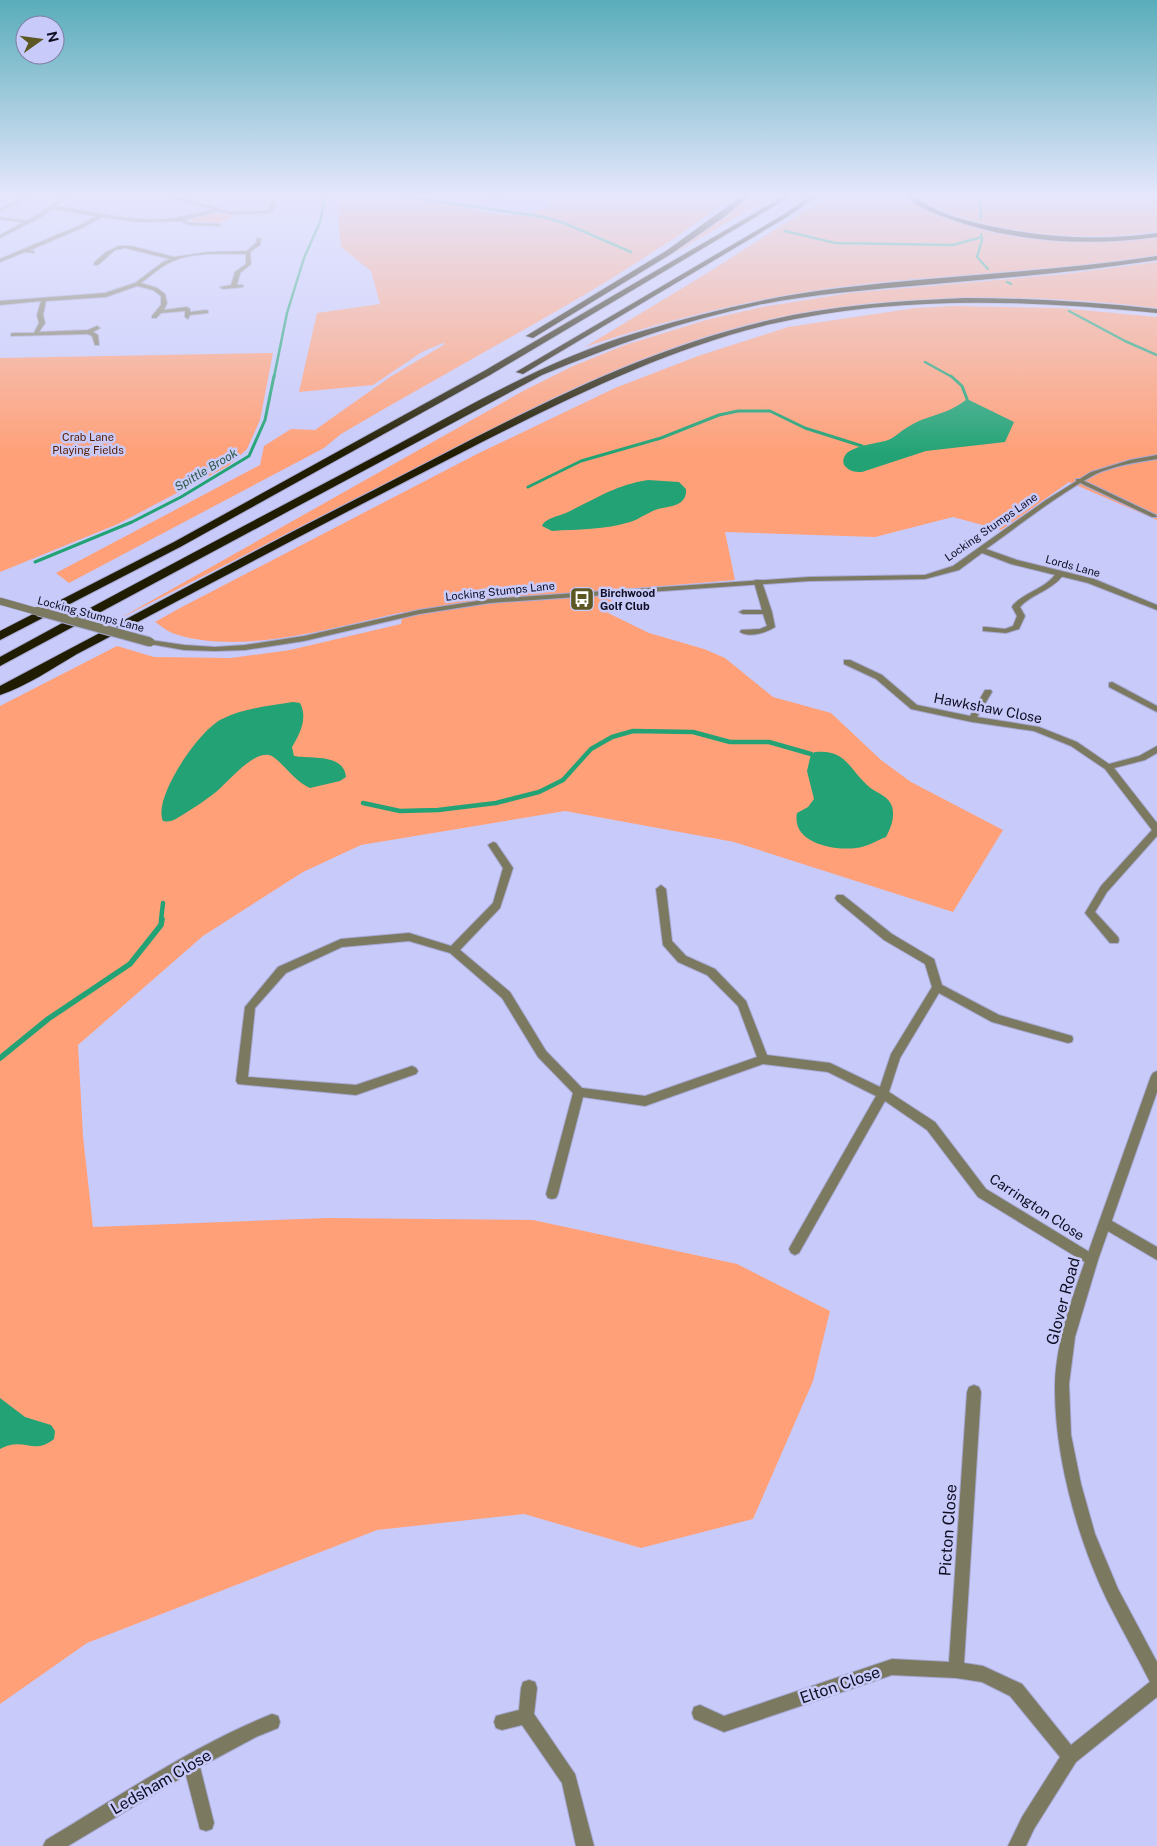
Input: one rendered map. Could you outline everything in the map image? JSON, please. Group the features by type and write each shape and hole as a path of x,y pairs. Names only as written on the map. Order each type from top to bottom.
{"highway":[{"path":"178,544 618,282"},
{"path":"0,636 178,544 496,368 642,282"},
{"path":"0,662 190,558 523,371 673,282"},
{"path":"190,558 539,373 607,345 643,333 757,303 831,291 913,282"},
{"path":"0,691 222,572 459,450 612,376 694,345 769,323 801,316 923,301 1052,301 1157,311"}],"street":[{"path":"0,303 106,295 139,282"},
{"path":"137,284 155,289 161,293 164,303 162,312"},
{"path":"223,287 241,286"},
{"path":"36,332 42,324 40,315 44,300"},
{"path":"154,317 162,312 187,310 188,316 206,312"},
{"path":"13,335 36,332 89,332 97,328"},
{"path":"89,332 95,335 96,344"},
{"name":"Locking Stumps Lane","path":"0,601 150,642 197,649 244,649 278,645 444,607 490,601 758,582 925,577 956,568 1078,480 1110,466 1157,457"},
{"path":"1078,480 1154,516"},
{"name":"Lords Lane","path":"981,550 1014,562 1092,581 1156,605"},
{"path":"986,629 1006,631 1016,627 1021,616 1016,607 1021,600 1053,584 1060,574"},
{"path":"744,632 761,631 771,627 758,582"},
{"path":"743,612 768,612"},
{"name":"Hawkshaw Close","path":"847,662 879,677 914,707 972,719 1036,729 1074,744 1108,767 1157,830"},
{"path":"1112,685 1157,709"},
{"path":"972,719 988,692"},
{"path":"1108,767 1142,758 1157,750"},
{"path":"1114,940 1090,912 1104,889 1157,830"},
{"path":"453,950 497,904 508,868 493,845"},
{"path":"662,889 667,942 682,958 711,972 742,1004 763,1059"},
{"path":"795,1249 883,1094 895,1057 936,987 930,962 888,938 840,898"},
{"path":"412,1071 356,1090 242,1081 250,1007 282,970 341,943 409,937 453,950 506,995 542,1054 579,1092 552,1194"},
{"path":"936,987 996,1019 1068,1038"},
{"name":"Carrington Close","path":"579,1092 645,1101 763,1059 830,1068 883,1094 931,1126 982,1193 1092,1260"},
{"name":"Glover Road","path":"1157,1076 1092,1260 1068,1337 1062,1384 1064,1435 1074,1484 1088,1534 1112,1594 1157,1678"},
{"path":"1105,1224 1157,1254"},
{"name":"Picton Close","path":"956,1670 974,1392"},
{"name":"Elton Close","path":"700,1713 724,1724 892,1667 956,1670 983,1674 1016,1690 1070,1756"},
{"path":"1018,1846 1028,1823 1070,1756 1157,1687"},
{"path":"529,1688 526,1716 570,1780 585,1846"},
{"path":"502,1722 526,1716"},
{"name":"Ledsham Close","path":"52,1846 191,1763 250,1731 272,1722"},
{"path":"191,1763 206,1823"}],"green space":[{"path":"374,282 605,282 341,434 324,448 69,583 56,573 260,465 264,446 291,429 315,430 390,377 445,344 443,343 422,352 373,385 299,392 317,313 380,304"},
{"path":"692,282 881,282 775,297 737,305 660,324 585,347"},
{"path":"972,282 1157,282 1157,308 1053,299 948,298 845,307 742,327 707,337 637,362 536,408 117,620 525,390 573,366 625,345 706,320 762,307 849,293"},
{"name":"Birchwood Golf Club","path":"954,306 1060,308 1157,317 1157,520 1069,482 1001,530 953,517 875,537 725,532 735,580 614,590 608,613 649,633 704,649 725,658 773,697 831,713 881,760 911,782 1003,830 953,912 734,842 565,811 361,845 303,872 203,936 78,1045 83,1136 93,1227 328,1218 533,1220 737,1264 830,1311 813,1381 753,1519 641,1548 524,1514 377,1530 87,1643 0,1704 0,706 117,646 154,657 231,658 290,650 401,624 403,612 289,637 229,642 201,640 175,634 155,622 479,453 615,388 698,356 788,327 915,308"},
{"name":"Crab Lane Playing Fields","path":"273,353 260,420 247,449 228,466 118,524 0,572 0,358"}],"shaded area":[{"path":"967,399 1014,422 1005,442 926,451 862,472 850,470 845,466 843,460 848,452 861,446 888,440 915,423 952,409"},
{"path":"648,480 679,482 686,489 686,495 681,502 673,506 654,510 621,525 552,531 542,526 549,519 607,493 626,485"},
{"path":"293,702 300,703 303,714 300,731 292,747 294,756 333,761 344,769 346,777 340,781 310,788 298,780 273,757 262,755 248,763 216,792 196,806 174,820 163,821 161,810 171,781 191,750 213,725 239,712"},
{"path":"815,752 833,753 840,756 867,785 889,801 893,817 886,837 867,845 847,849 816,843 801,832 797,823 797,813 808,807 814,799 807,771 811,754"},
{"path":"0,1398 25,1417 51,1425 55,1431 54,1439 40,1446 16,1444 0,1449"}],"waterway":[{"name":"Spittle Brook","path":"274,377 287,313 297,282"},
{"path":"1007,282 1011,284"},
{"path":"1069,311 1125,341 1157,355"},
{"path":"925,362 952,377"},
{"name":"Spittle Brook","path":"35,562 132,522 181,497 249,456 265,420 274,376"},
{"path":"951,376 962,386 967,399"},
{"path":"528,487 581,461 661,438 719,415 738,411 770,411 805,428 862,446"},
{"path":"363,803 400,811 438,810 496,803 539,792 563,780 591,749 612,737 633,731 693,732 730,742 769,742 811,754"},
{"path":"161,920 163,903"},
{"path":"0,1058 48,1019 130,964 161,925 162,919"}],"place":[{"name":"Birchwood Golf Club","path":"582,599"}]}
